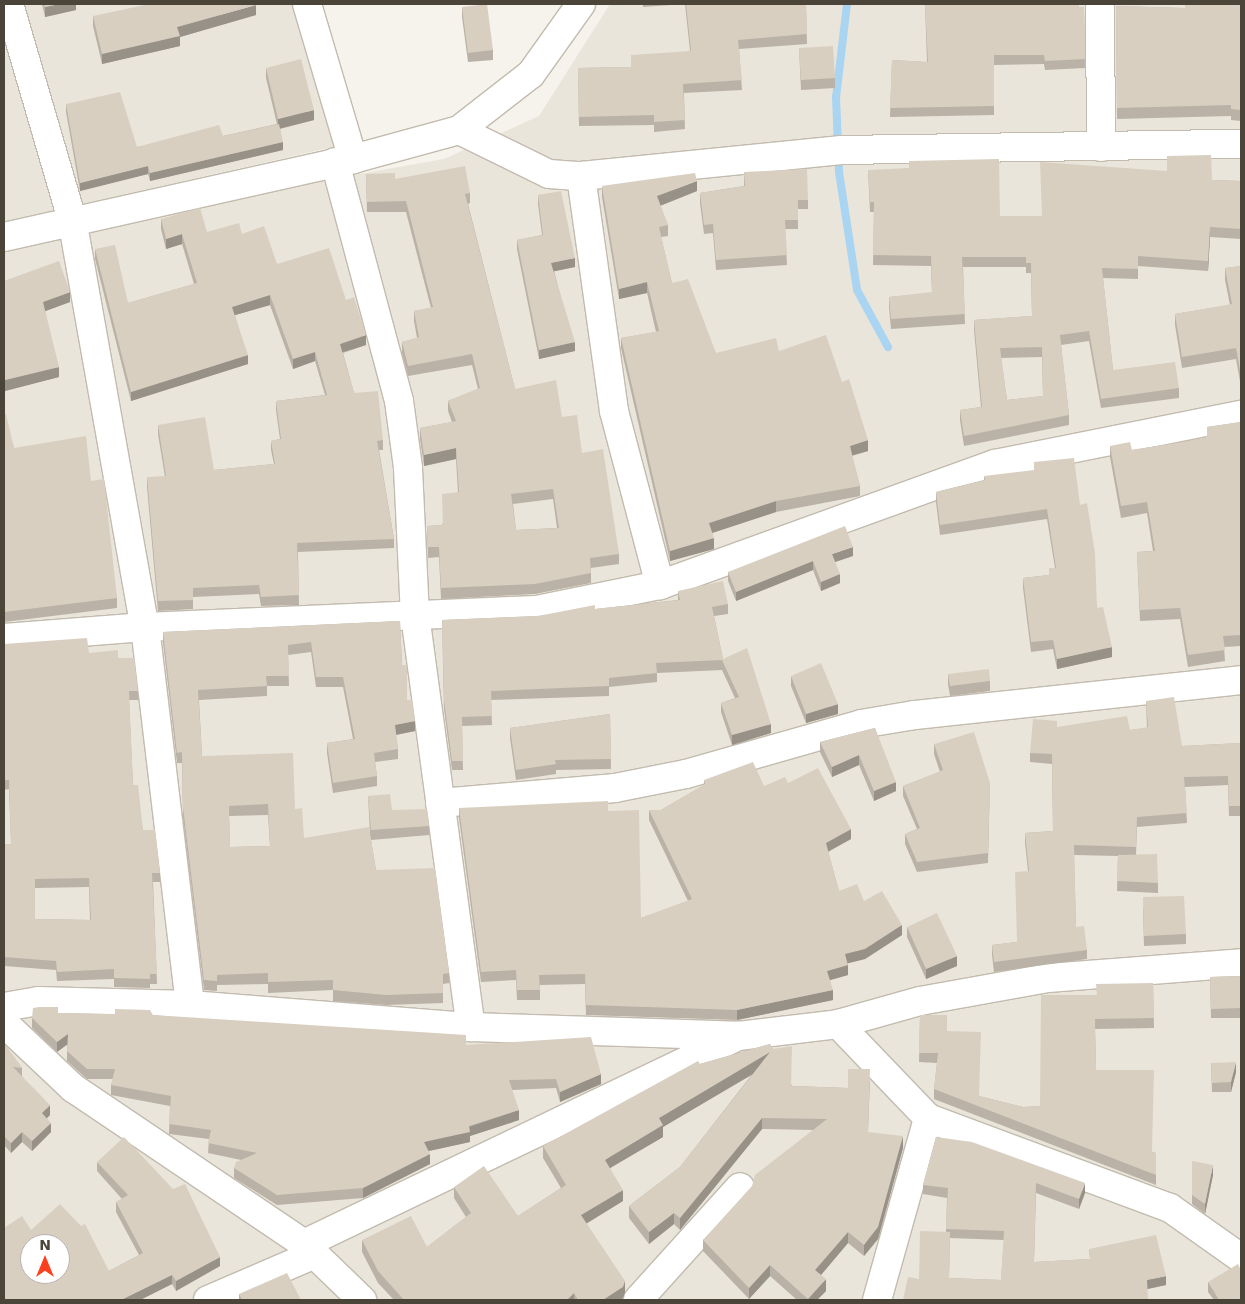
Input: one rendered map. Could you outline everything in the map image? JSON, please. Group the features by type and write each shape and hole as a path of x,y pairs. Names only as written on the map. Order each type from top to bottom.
{"street":[{"path":"9,4 72,219 145,627 190,1006"},
{"path":"306,4 399,400 408,468 415,615 471,1027"},
{"path":"4,237 72,219 344,161 459,130 531,74 581,4"},
{"path":"1100,4 1101,147"},
{"path":"459,130 549,174 581,176 852,150 1241,144"},
{"path":"581,176 614,411 660,585"},
{"path":"4,638 145,627 537,610 660,585 995,464 1241,415"},
{"path":"440,803 615,788 686,774 861,724 915,715 1241,680"},
{"path":"4,1007 38,1001 190,1006 471,1027 738,1036 838,1024 920,1001 1048,978 1241,963"},
{"path":"4,1023 29,1051 73,1088 310,1249 362,1300"},
{"path":"838,1024 928,1118 1170,1208 1241,1258"},
{"path":"208,1300 738,1036"},
{"path":"877,1300 928,1118"},
{"path":"638,1300 740,1187"}],"shaded area":[{"path":"4,4 301,4 346,144 4,222"},
{"path":"610,4 1241,4 1241,1300 4,1300 4,249 206,201 444,159 539,116"}],"building":[{"path":"44,4 60,4 45,7"},
{"path":"149,4 256,5 177,27 180,36 102,54 93,16"},
{"path":"487,4 493,50 468,53 462,7"},
{"path":"686,4 806,4 807,34 738,40 742,80 683,84 685,120 654,122 654,115 579,117 578,68 631,67 631,55 691,51"},
{"path":"925,4 1079,4 1079,7 1084,7 1085,59 1045,61 1044,55 994,55 994,106 890,108 892,60 928,62"},
{"path":"1185,4 1241,4 1241,110 1231,109 1231,105 1117,108 1116,6 1185,8"},
{"path":"833,46 835,78 801,80 799,48"},
{"path":"301,59 314,110 278,119 266,68"},
{"path":"120,92 137,147 219,125 223,136 279,124 283,142 150,173 148,166 80,183 66,104"},
{"path":"1211,155 1212,180 1241,181 1241,229 1210,227 1208,261 1138,256 1138,269 1102,268 1113,370 1175,362 1179,388 1101,399 1089,331 1060,335 1069,415 964,436 960,410 982,407 974,320 1032,316 1031,263 1026,263 1026,257 962,257 965,314 891,319 889,297 932,292 931,256 873,255 874,202 870,202 868,170 909,168 909,161 999,159 1000,216 1042,216 1040,162 1167,171 1167,156","holes":["1042,347 1043,396 1007,400 1000,348"]},
{"path":"465,166 470,193 465,194 515,389 556,380 562,417 577,415 582,453 603,449 619,554 590,558 591,573 535,584 441,588 439,547 428,547 427,526 443,525 442,494 459,492 456,448 424,455 420,428 456,421 448,401 480,388 472,354 408,366 402,342 419,337 414,311 433,307 406,201 367,202 366,174 395,173 395,179","holes":["553,489 559,528 516,530 511,494"]},
{"path":"807,169 808,200 798,200 798,220 785,220 787,255 716,260 713,224 704,225 700,193 745,186 744,172"},
{"path":"695,173 697,181 657,196 668,225 659,227 672,283 688,279 716,353 776,338 779,351 826,335 842,382 849,379 868,440 850,446 860,486 776,501 709,523 714,538 670,551 621,338 659,331 647,282 619,289 602,186"},
{"path":"561,191 575,258 551,263 575,342 539,350 517,240 543,235 538,195"},
{"path":"200,208 207,232 239,223 242,234 264,226 277,264 329,248 346,300 354,297 366,335 340,344 354,393 378,391 383,440 377,441 394,539 297,543 299,595 261,597 259,585 193,588 193,600 158,601 147,477 166,476 158,425 205,417 214,470 275,464 271,441 281,439 276,401 327,395 315,352 293,359 270,295 232,307 248,355 131,392 95,249 115,245 128,303 197,283 182,234 166,239 161,219"},
{"path":"59,261 70,292 43,302 59,367 5,380 4,281"},
{"path":"1241,266 1241,376 1236,348 1182,357 1175,314 1232,304 1225,268"},
{"path":"6,414 14,448 86,436 91,481 104,479 117,598 4,612 4,415"},
{"path":"1241,422 1241,635 1223,636 1225,650 1188,655 1180,608 1140,610 1137,552 1155,551 1147,502 1121,506 1110,446 1130,442 1132,450 1207,438 1207,427"},
{"path":"1074,458 1080,505 1087,503 1095,553 1097,608 1103,607 1112,647 1057,659 1053,640 1031,642 1023,578 1049,575 1049,568 1056,568 1047,509 940,525 936,492 985,480 984,476 1034,470 1034,462"},
{"path":"845,526 853,547 832,554 840,574 821,582 813,561 736,592 728,572"},
{"path":"723,581 728,604 712,607 723,659 747,648 771,724 732,735 721,703 739,697 722,660 656,663 657,673 609,678 609,686 491,691 492,716 462,717 463,761 452,761 444,700 442,620 538,616 595,605 595,609 680,600 678,591"},
{"path":"400,621 402,665 407,665 407,700 412,700 415,721 395,725 398,749 374,753 377,776 333,783 327,743 355,739 343,677 316,677 311,642 288,645 289,676 266,676 267,686 198,690 202,756 293,753 295,809 302,808 304,838 369,827 376,870 435,868 449,973 443,974 443,993 386,995 333,990 333,980 268,982 268,973 217,975 217,981 204,980 183,807 182,752 177,753 163,632","holes":["268,804 270,846 230,847 229,806"]},
{"path":"87,638 89,653 118,650 118,658 134,658 138,691 129,691 133,785 138,785 143,830 155,830 160,873 152,873 157,974 150,974 150,979 114,978 114,969 57,972 56,961 4,957 4,844 11,844 9,780 4,780 4,644","holes":["89,878 91,920 35,919 35,879"]},
{"path":"821,663 838,704 806,714 791,676"},
{"path":"989,669 990,681 950,686 948,674"},
{"path":"1174,697 1182,746 1241,743 1241,806 1229,806 1228,776 1184,777 1187,813 1137,817 1136,847 1074,845 1076,927 1084,926 1087,950 994,962 992,945 1017,942 1015,872 1029,871 1025,833 1053,831 1052,754 1030,753 1033,719 1057,721 1057,727 1127,716 1130,730 1148,727 1146,701"},
{"path":"610,714 611,759 555,760 556,764 516,770 510,728"},
{"path":"875,728 896,782 874,791 859,755 832,767 820,742"},
{"path":"974,732 990,783 988,853 917,862 905,834 920,828 903,786 943,770 934,744"},
{"path":"753,762 764,786 785,777 788,783 818,768 851,829 826,843 839,891 857,884 864,901 882,891 902,925 865,949 845,954 848,965 827,971 833,990 737,1010 586,1005 585,974 539,975 540,990 517,990 516,970 481,972 459,808 608,801 608,811 639,810 641,918 692,899 649,810 661,810 705,784 704,780"},
{"path":"390,794 392,810 427,809 429,826 371,830 368,796"},
{"path":"1157,854 1158,883 1117,881 1118,855"},
{"path":"1184,896 1186,934 1144,936 1143,897"},
{"path":"937,913 957,956 926,969 907,927"},
{"path":"1241,976 1241,1008 1211,1009 1210,977"},
{"path":"1153,983 1154,1018 1095,1019 1096,1070 1154,1070 1152,1152 1156,1153 1156,1175 934,1089 938,1053 919,1053 920,1015 947,1015 947,1031 981,1032 979,1096 1023,1107 1040,1106 1041,995 1097,995 1096,984"},
{"path":"58,1007 58,1013 115,1014 115,1009 150,1010 153,1015 466,1035 466,1045 591,1037 601,1074 560,1092 556,1079 509,1080 519,1110 469,1126 470,1132 424,1142 430,1154 363,1188 277,1195 234,1168 236,1162 257,1153 208,1143 211,1130 169,1124 171,1096 111,1085 115,1069 87,1069 67,1051 68,1034 57,1042 32,1018 33,1008"},
{"path":"4,1044 22,1068 13,1067 50,1105 42,1113 51,1123 32,1141 22,1132 11,1143 4,1136"},
{"path":"770,1044 773,1049 792,1046 791,1086 848,1088 848,1069 870,1069 868,1132 903,1136 878,1227 864,1245 848,1232 815,1270 826,1279 808,1299 770,1265 749,1288 703,1240 752,1186 755,1175 827,1119 762,1118 680,1218 674,1213 649,1232 629,1206 680,1167 770,1052 659,1118 663,1125 605,1160 623,1190 581,1215 625,1281 623,1287 603,1300 578,1300 574,1293 567,1300 404,1300 378,1271 362,1240 411,1216 427,1247 471,1213 454,1187 484,1166 518,1216 566,1185 543,1146 698,1061 700,1064"},
{"path":"1236,1062 1231,1082 1212,1083 1211,1063"},
{"path":"124,1137 173,1189 185,1184 220,1257 176,1281 172,1275 121,1300 4,1300 4,1228 22,1216 31,1230 60,1204 81,1226 85,1224 109,1271 143,1253 116,1202 128,1195 97,1162"},
{"path":"936,1137 972,1142 1085,1183 1079,1199 1036,1183 1034,1262 1090,1259 1089,1249 1156,1235 1166,1276 1147,1280 1148,1300 903,1300 908,1277 919,1279 920,1231 950,1232 949,1278 1001,1280 1004,1231 946,1229 948,1188 923,1185"},
{"path":"1192,1161 1213,1165 1205,1204 1192,1195"},
{"path":"1238,1264 1241,1270 1241,1300 1219,1300 1208,1282"},
{"path":"287,1273 301,1300 242,1300 239,1294"}],"waterway":[{"path":"847,4 836,97 839,172 857,290 888,347"}]}
